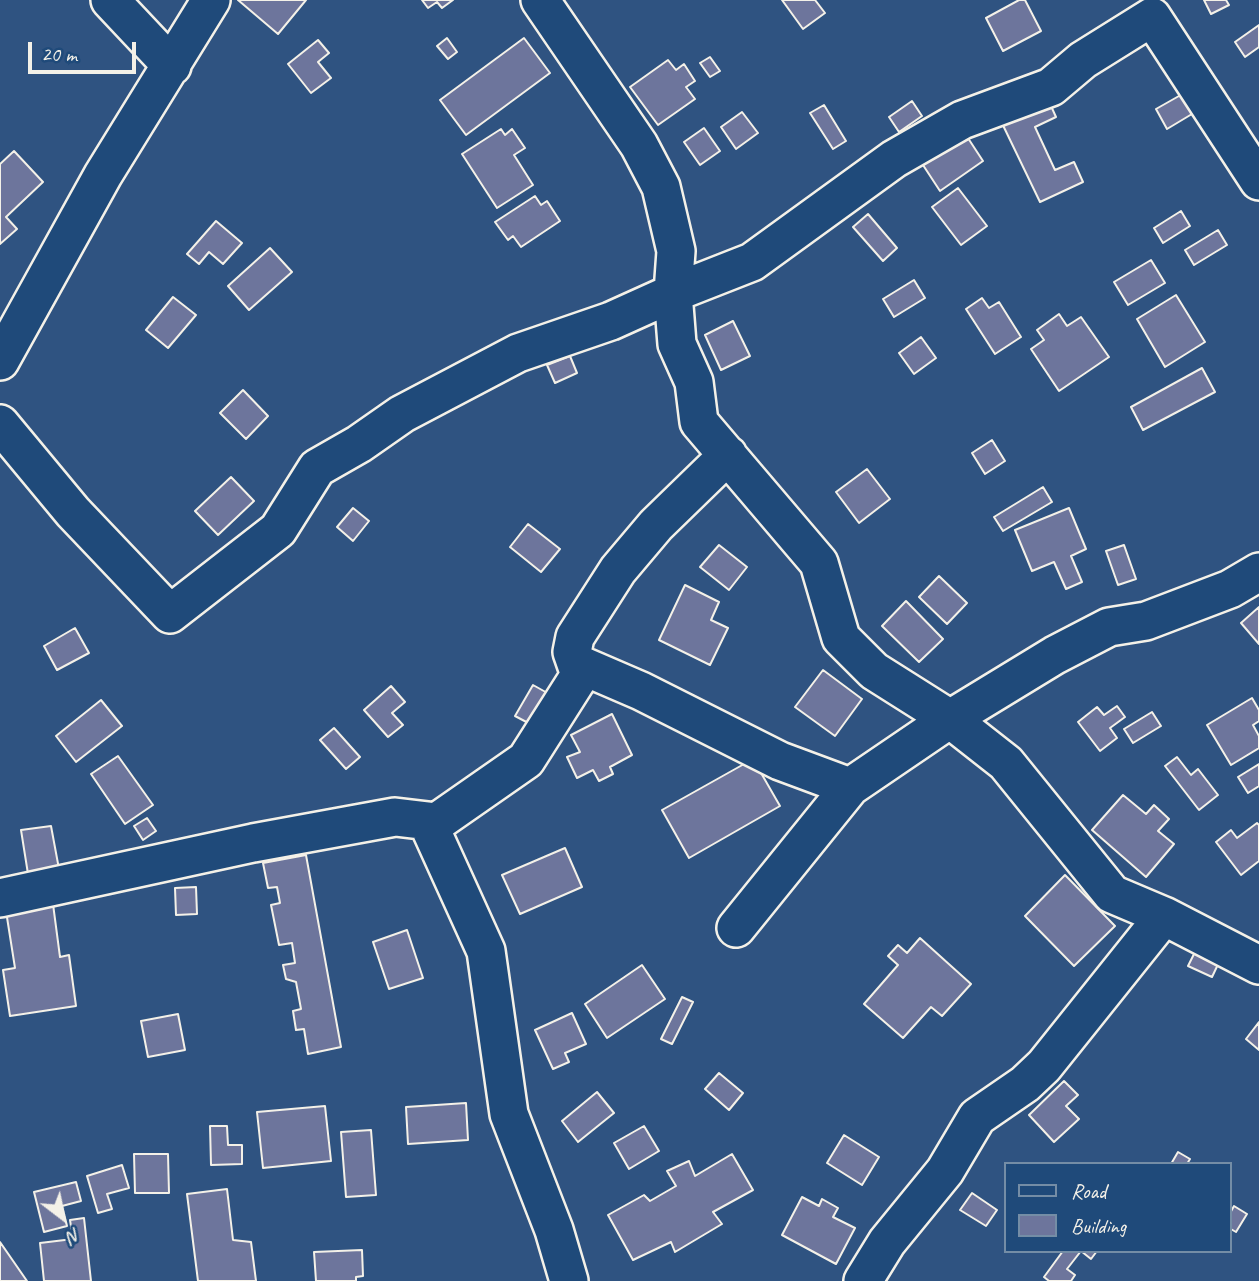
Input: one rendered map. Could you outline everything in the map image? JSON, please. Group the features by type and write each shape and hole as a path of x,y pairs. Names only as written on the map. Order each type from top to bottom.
{"street":[{"path":"110,0 173,66"},
{"path":"0,361 103,175 173,66 211,0"},
{"path":"540,0 639,145 661,187 676,251 673,293 677,344 694,382 699,422 819,563 841,638 874,671 950,719 1006,763 1112,894 1164,916 1259,965"},
{"path":"0,424 73,512 170,614 278,530 317,468 359,444 402,414 518,353 611,321 752,262 894,159 962,120 1051,87 1083,60 1152,17 1259,181"},
{"path":"0,898 253,843 395,817 437,822 526,760 580,675 572,652 575,637 618,570 656,525 728,455"},
{"path":"736,929 850,787 950,719 1055,655 1109,627 1146,621 1230,589 1259,572"},
{"path":"576,663 641,691 780,761 850,787"},
{"path":"427,821 486,951 509,1114 554,1230 569,1281"},
{"path":"863,1281 887,1242 945,1171 978,1116 1025,1084 1044,1066 1164,916"}],"building":[{"path":"238,0 306,0 278,34"},
{"path":"422,0 453,0 442,8 437,2 428,8"},
{"path":"782,0 815,0 825,13 803,29"},
{"path":"1019,0 1025,0 1041,31 1003,51 986,18"},
{"path":"1204,0 1226,0 1229,5 1211,14"},
{"path":"1259,25 1259,47 1245,57 1235,42"},
{"path":"447,38 457,52 448,59 437,46"},
{"path":"524,38 550,73 466,135 440,100"},
{"path":"318,40 329,53 318,62 331,78 311,93 288,64"},
{"path":"710,57 720,71 710,77 700,63"},
{"path":"668,60 676,70 684,64 695,81 686,87 695,99 658,125 630,87"},
{"path":"1186,92 1197,111 1167,129 1156,109"},
{"path":"1046,95 1056,117 1035,127 1055,170 1074,162 1083,182 1040,202 999,117"},
{"path":"912,101 922,116 899,132 889,117"},
{"path":"824,105 846,141 833,149 810,113"},
{"path":"742,112 758,133 736,149 721,127"},
{"path":"704,128 720,151 700,165 684,142"},
{"path":"501,129 505,135 512,129 525,148 514,155 533,185 497,208 462,154"},
{"path":"964,132 983,161 940,191 921,162"},
{"path":"14,151 43,182 6,217 17,229 0,244 0,164"},
{"path":"958,188 987,226 961,245 932,207"},
{"path":"535,196 541,205 547,201 560,221 521,247 513,236 508,240 495,222"},
{"path":"1181,211 1190,226 1163,243 1154,228"},
{"path":"868,214 897,248 883,261 853,227"},
{"path":"216,221 242,243 223,264 209,252 199,264 187,254"},
{"path":"1218,230 1227,245 1194,265 1185,250"},
{"path":"270,248 292,272 249,310 228,286"},
{"path":"1151,260 1165,283 1128,305 1114,282"},
{"path":"914,280 925,298 894,317 883,299"},
{"path":"1176,295 1205,342 1165,367 1137,319"},
{"path":"173,297 196,315 168,348 146,330"},
{"path":"982,298 989,308 999,302 1021,337 995,354 966,309"},
{"path":"1059,314 1067,326 1081,317 1109,357 1059,391 1031,349 1044,340 1037,330"},
{"path":"733,321 750,356 721,370 705,335"},
{"path":"921,337 936,358 914,374 899,353"},
{"path":"570,356 577,373 555,383 547,365"},
{"path":"1202,368 1215,392 1143,430 1131,407"},
{"path":"243,390 268,416 246,439 220,413"},
{"path":"992,440 1005,461 985,474 972,453"},
{"path":"867,469 890,499 859,523 836,492"},
{"path":"231,477 254,501 218,535 195,511"},
{"path":"1043,487 1052,502 1003,531 994,517"},
{"path":"353,508 369,521 353,541 337,527"},
{"path":"1069,508 1086,549 1071,556 1082,582 1066,589 1054,562 1032,571 1015,530"},
{"path":"528,524 560,549 541,572 510,547"},
{"path":"719,545 747,567 729,590 700,567"},
{"path":"1124,545 1136,579 1118,585 1106,551"},
{"path":"939,576 967,603 947,624 919,597"},
{"path":"685,585 719,602 711,620 728,628 710,665 659,640"},
{"path":"906,601 943,639 919,662 882,626"},
{"path":"1259,607 1259,644 1241,623"},
{"path":"75,628 89,653 57,670 44,646"},
{"path":"823,670 862,699 835,736 795,707"},
{"path":"533,685 551,695 534,726 515,716"},
{"path":"391,686 405,702 392,713 403,725 388,737 364,710"},
{"path":"1252,698 1259,710 1259,721 1253,725 1259,736 1259,748 1231,765 1207,725"},
{"path":"101,700 122,726 76,762 56,736"},
{"path":"1117,706 1125,717 1110,728 1117,738 1100,751 1078,722 1097,707 1104,715"},
{"path":"1152,712 1161,726 1133,743 1124,729"},
{"path":"612,714 632,755 610,767 613,774 599,781 593,770 577,778 567,757 580,752 571,735"},
{"path":"334,728 360,757 346,769 320,740"},
{"path":"118,756 153,805 125,824 91,774"},
{"path":"1177,757 1191,775 1198,769 1218,795 1199,810 1165,766"},
{"path":"753,759 780,806 689,858 662,810"},
{"path":"1259,764 1259,786 1248,793 1238,777"},
{"path":"1123,795 1146,814 1154,805 1169,819 1158,831 1174,844 1146,877 1092,830"},
{"path":"147,818 156,831 143,840 134,826"},
{"path":"1257,823 1259,861 1241,875 1216,842 1231,830 1237,838"},
{"path":"51,826 59,869 28,874 21,830"},
{"path":"565,848 582,887 520,914 502,875"},
{"path":"306,855 341,1047 308,1054 304,1029 296,1030 293,1011 301,1009 296,982 286,979 283,965 295,963 292,943 279,945 271,905 280,903 277,887 268,888 263,863"},
{"path":"1065,875 1115,926 1074,966 1025,916"},
{"path":"196,887 197,914 176,915 175,888"},
{"path":"53,904 60,957 69,955 76,1006 10,1016 3,970 15,968 6,911"},
{"path":"407,930 423,978 389,989 373,942"},
{"path":"920,938 971,984 942,1016 931,1007 903,1038 864,1004 898,965 888,956 898,945 907,953"},
{"path":"1198,946 1222,956 1212,977 1188,966"},
{"path":"642,965 665,999 607,1038 585,1004"},
{"path":"682,997 693,1002 672,1044 661,1039"},
{"path":"572,1013 586,1044 565,1053 569,1062 553,1069 535,1030"},
{"path":"178,1014 185,1050 148,1057 141,1021"},
{"path":"1259,1022 1259,1050 1246,1039"},
{"path":"719,1073 743,1093 729,1110 705,1089"},
{"path":"1064,1081 1078,1095 1066,1106 1079,1119 1054,1142 1029,1115"},
{"path":"597,1092 614,1113 578,1142 562,1121"},
{"path":"466,1103 468,1140 408,1144 406,1107"},
{"path":"325,1106 331,1161 263,1168 257,1112"},
{"path":"210,1126 227,1126 228,1145 242,1145 242,1164 211,1165"},
{"path":"644,1126 659,1151 629,1169 614,1143"},
{"path":"371,1130 376,1195 346,1197 341,1132"},
{"path":"844,1135 879,1157 862,1185 827,1163"},
{"path":"1178,1152 1190,1159 1188,1162 1172,1162"},
{"path":"134,1154 168,1154 169,1193 135,1193"},
{"path":"732,1154 753,1190 713,1212 722,1224 675,1252 671,1242 633,1260 608,1215 644,1195 650,1201 676,1186 667,1171 689,1161 695,1176"},
{"path":"122,1165 129,1188 107,1194 112,1209 98,1213 87,1176"},
{"path":"76,1182 81,1201 62,1206 67,1226 44,1232 34,1192"},
{"path":"227,1189 233,1240 251,1242 256,1281 198,1281 187,1194"},
{"path":"972,1193 997,1210 986,1226 960,1210"},
{"path":"802,1197 819,1206 822,1199 838,1208 833,1217 855,1228 836,1264 782,1235"},
{"path":"1234,1206 1247,1214 1236,1232 1231,1229 1231,1211"},
{"path":"84,1218 91,1281 44,1281 40,1243 73,1239 70,1220"},
{"path":"0,1242 27,1281 0,1281"},
{"path":"362,1250 363,1276 356,1277 356,1281 316,1281 314,1252"},
{"path":"1062,1253 1079,1253 1067,1269 1075,1275 1071,1281 1049,1281 1044,1277"},
{"path":"1084,1253 1096,1253 1091,1259"}]}
